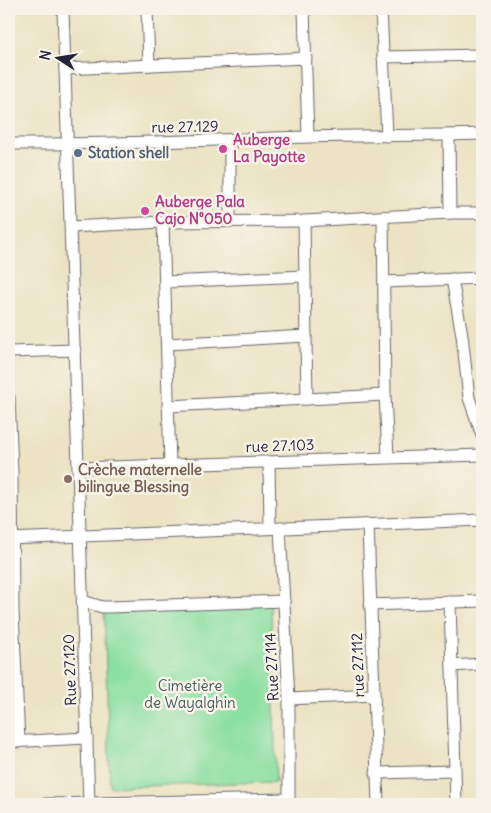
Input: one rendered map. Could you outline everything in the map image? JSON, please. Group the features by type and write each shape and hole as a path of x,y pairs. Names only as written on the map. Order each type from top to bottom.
{"street":[{"name":"Rue 27.120","path":"63,9 89,803"},
{"path":"147,9 149,65"},
{"path":"304,9 308,137"},
{"path":"381,9 387,136"},
{"path":"383,57 482,55"},
{"path":"65,69 306,58"},
{"name":"rue 27.129","path":"9,144 68,145 308,137 482,134"},
{"path":"448,135 450,213"},
{"path":"230,141 230,221"},
{"path":"70,227 163,222 304,221 482,213"},
{"path":"383,217 385,395 388,457"},
{"path":"304,221 307,399"},
{"path":"163,222 170,466"},
{"path":"166,282 305,276"},
{"path":"384,282 482,278"},
{"path":"452,279 462,335 469,398 482,434"},
{"path":"166,344 306,336"},
{"path":"9,352 75,350"},
{"path":"168,406 385,395"},
{"path":"9,398 14,742 87,738"},
{"name":"rue 27.103","path":"79,468 482,455"},
{"name":"Rue 27.114","path":"269,462 284,601 289,699 289,802"},
{"path":"10,539 482,520"},
{"name":"rue 27.112","path":"368,525 378,804"},
{"path":"83,601 102,607 109,607 284,601"},
{"path":"370,605 482,601"},
{"path":"450,602 456,804"},
{"path":"452,666 482,664"},
{"path":"289,699 374,695"},
{"path":"376,773 455,771"},
{"path":"46,804 289,802"}],"green space":[{"name":"Cimetière de Wayalghin","path":"271,603 276,782 110,787 104,608"}],"place":[{"name":"Auberge La Payotte","path":"223,149"},
{"name":"Station shell","path":"78,153"},
{"name":"Auberge Pala Cajo N°050","path":"145,211"},
{"name":"Crèche maternelle bilingue Blessing","path":"68,479"}]}
